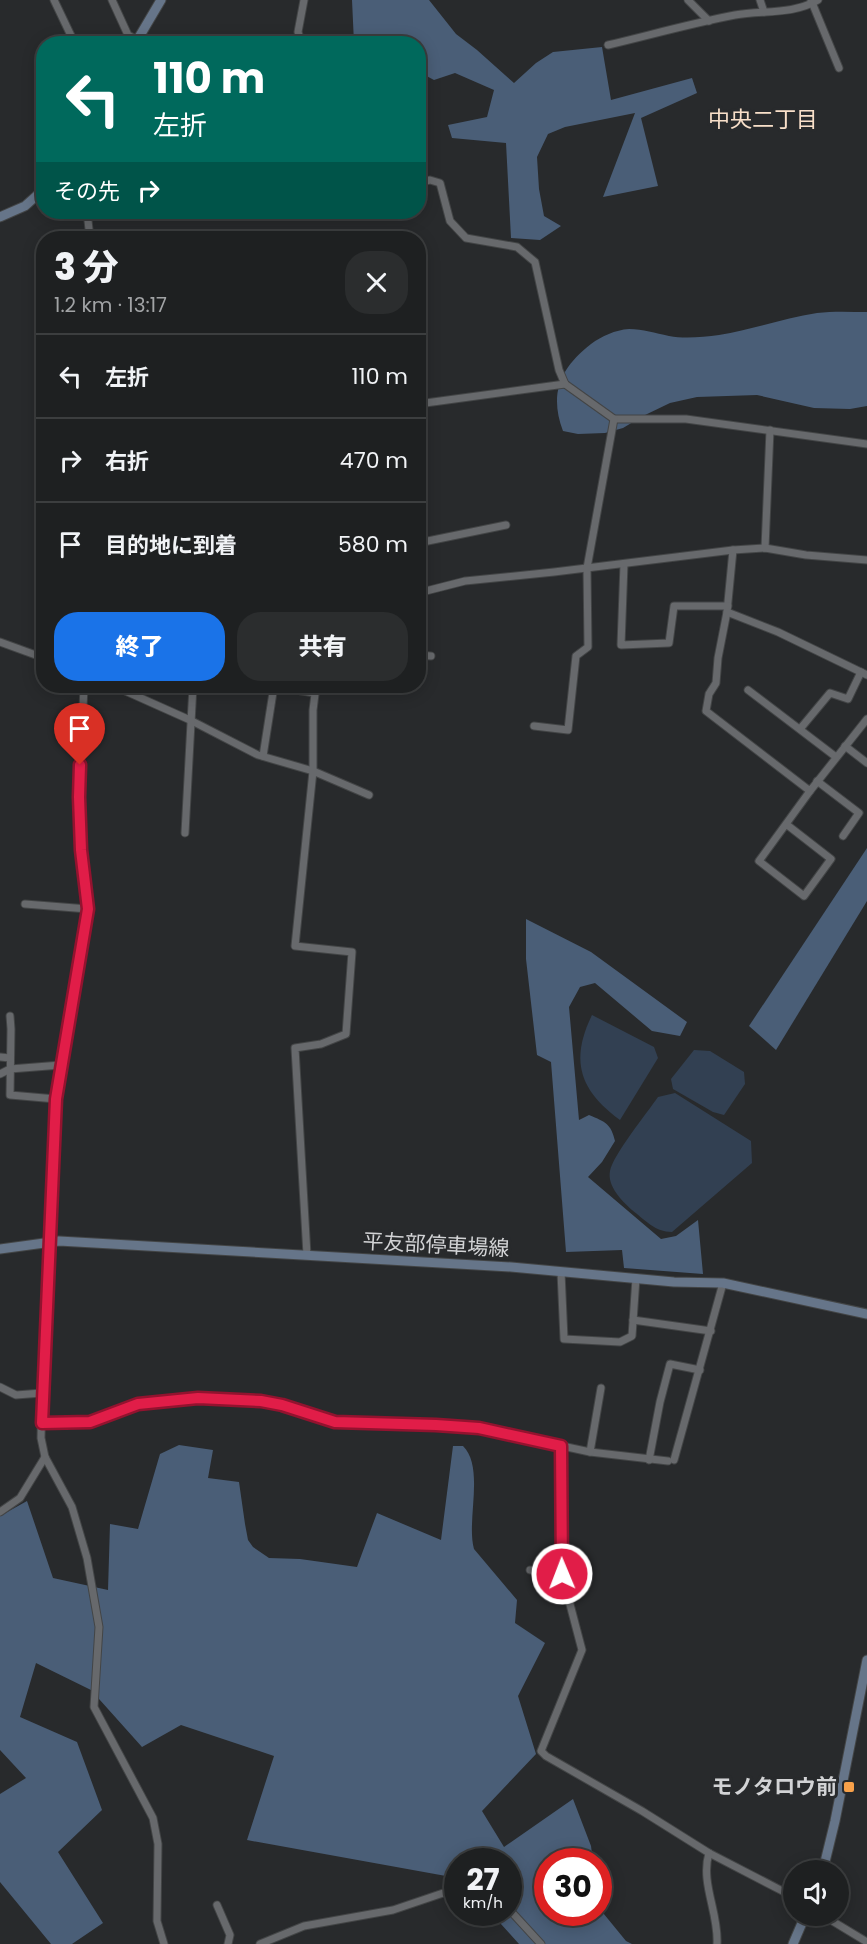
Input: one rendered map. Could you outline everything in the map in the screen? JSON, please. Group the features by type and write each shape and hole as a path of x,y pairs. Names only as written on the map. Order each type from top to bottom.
{"main road":[{"path":"140,36 161,0"},
{"path":"0,217 25,206 36,196"},
{"name":"平友部停車場線","path":"0,1249 71,1241 561,1272 674,1282 723,1283 867,1314"},
{"path":"825,1860 867,1660"},
{"path":"793,1944 801,1926"}],"street":[{"path":"54,0 71,36"},
{"path":"112,0 129,36"},
{"path":"298,36 304,0"},
{"path":"688,0 709,21"},
{"path":"760,0 764,12"},
{"path":"608,45 738,15 783,11 814,1 839,68"},
{"path":"426,181 440,183 450,221 466,238 517,247 535,262 559,370 565,384 614,419 686,419 867,444"},
{"path":"426,403 565,384"},
{"path":"534,726 568,730 576,656 588,647 587,568 614,419"},
{"path":"765,548 770,430"},
{"path":"426,541 506,525"},
{"path":"426,591 465,581 734,550 765,548 806,555 867,560"},
{"path":"734,550 716,683 709,693 706,711 810,790"},
{"path":"624,564 621,645 669,643 674,606 727,609 864,674 848,699 830,693 800,729"},
{"path":"0,642 36,655"},
{"path":"426,656 431,656"},
{"path":"748,690 836,757"},
{"path":"84,693 79,797 81,850 88,909 56,1099 41,1438 45,1457 72,1507 87,1558 99,1627 94,1707 153,1818 158,1844 157,1921 164,1944"},
{"path":"130,693 263,756 313,771 369,795"},
{"path":"185,832 192,693"},
{"path":"263,756 271,693"},
{"path":"307,1255 295,1048 321,1044 346,1034 352,952 295,946 313,771 315,693"},
{"path":"786,824 831,859 804,896 759,861 810,790 867,719"},
{"path":"844,746 867,763"},
{"path":"818,781 859,813 843,836"},
{"path":"25,904 88,909"},
{"path":"10,1016 10,1095 56,1099"},
{"path":"0,1057 10,1058"},
{"path":"0,1074 10,1069 62,1065"},
{"path":"561,1272 564,1339 620,1342 632,1336 636,1278"},
{"path":"42,1423 90,1422 138,1404 198,1398 272,1403 335,1422 479,1428 590,1452 671,1461 700,1370 723,1283"},
{"path":"633,1320 711,1331"},
{"path":"649,1460 670,1365 700,1370"},
{"path":"0,1387 16,1395 42,1393"},
{"path":"590,1452 601,1388"},
{"path":"561,1446 562,1574 582,1650 541,1751 709,1853 783,1891"},
{"path":"0,1512 20,1498 45,1457"},
{"path":"530,1570 562,1574"},
{"path":"709,1853 706,1861 717,1944"},
{"path":"260,1944 304,1926 393,1910 444,1893"},
{"path":"217,1905 230,1935 228,1944"},
{"path":"522,1923 541,1944"},
{"path":"841,1926 867,1942"}],"shaded area":[{"path":"352,0 429,0 456,34 514,83 536,63 553,52 602,47 611,100 692,78 697,93 641,118 658,186 603,197 635,113 565,127 548,134 537,157 539,189 544,216 561,226 540,240 511,238 506,143 452,138 448,125 487,117 494,90 455,73 434,80 426,76 426,36 354,36"},
{"path":"867,312 867,406 850,409 814,408 757,395 697,397 670,403 623,428 605,433 578,434 563,431 557,405 560,383 565,372 580,353 595,341 609,334 629,329 675,337 700,337 731,333 817,313"},
{"path":"867,848 867,901 776,1050 749,1026"},
{"path":"526,919 591,952 687,1022 680,1036 652,1031 595,983 580,987 569,1007 579,1120 589,1115 604,1122 612,1131 615,1141 602,1162 588,1177 661,1239 676,1236 698,1220 703,1274 624,1268 622,1250 566,1252 551,1062 537,1055 526,959"},
{"path":"592,1015 654,1047 658,1058 620,1120 595,1097 582,1073 581,1046"},
{"path":"694,1050 710,1051 744,1072 745,1084 724,1115 713,1112 673,1089 671,1079"},
{"path":"675,1093 751,1141 752,1163 672,1232 655,1228 632,1210 616,1193 611,1182 610,1171 617,1155 658,1097"},
{"path":"179,1445 213,1450 208,1478 239,1482 248,1540 253,1547 269,1558 300,1559 357,1567 377,1513 441,1540 453,1446 463,1446 473,1467 472,1537 474,1549 517,1600 515,1623 545,1643 518,1696 536,1754 482,1811 504,1847 573,1799 591,1848 534,1848 534,1926 612,1926 612,1924 626,1941 632,1944 519,1944 503,1926 522,1926 522,1848 444,1848 444,1876 247,1840 274,1756 181,1725 142,1747 91,1690 36,1663 20,1717 77,1742 102,1810 58,1852 103,1923 72,1944 51,1944 0,1882 0,1794 26,1778 0,1750 0,1516 27,1501 53,1578 108,1590 110,1524 138,1529 160,1454"}],"place":[{"name":"モノタロウ前","path":"849,1787"}],"district":[{"name":"中央二丁目","path":"763,119"}],"route":[{"path":"80,765 81,850 88,909 56,1099 48,1242 42,1423 90,1422 138,1404 198,1398 261,1401 282,1405 335,1422 479,1428 561,1446 562,1574"}]}
